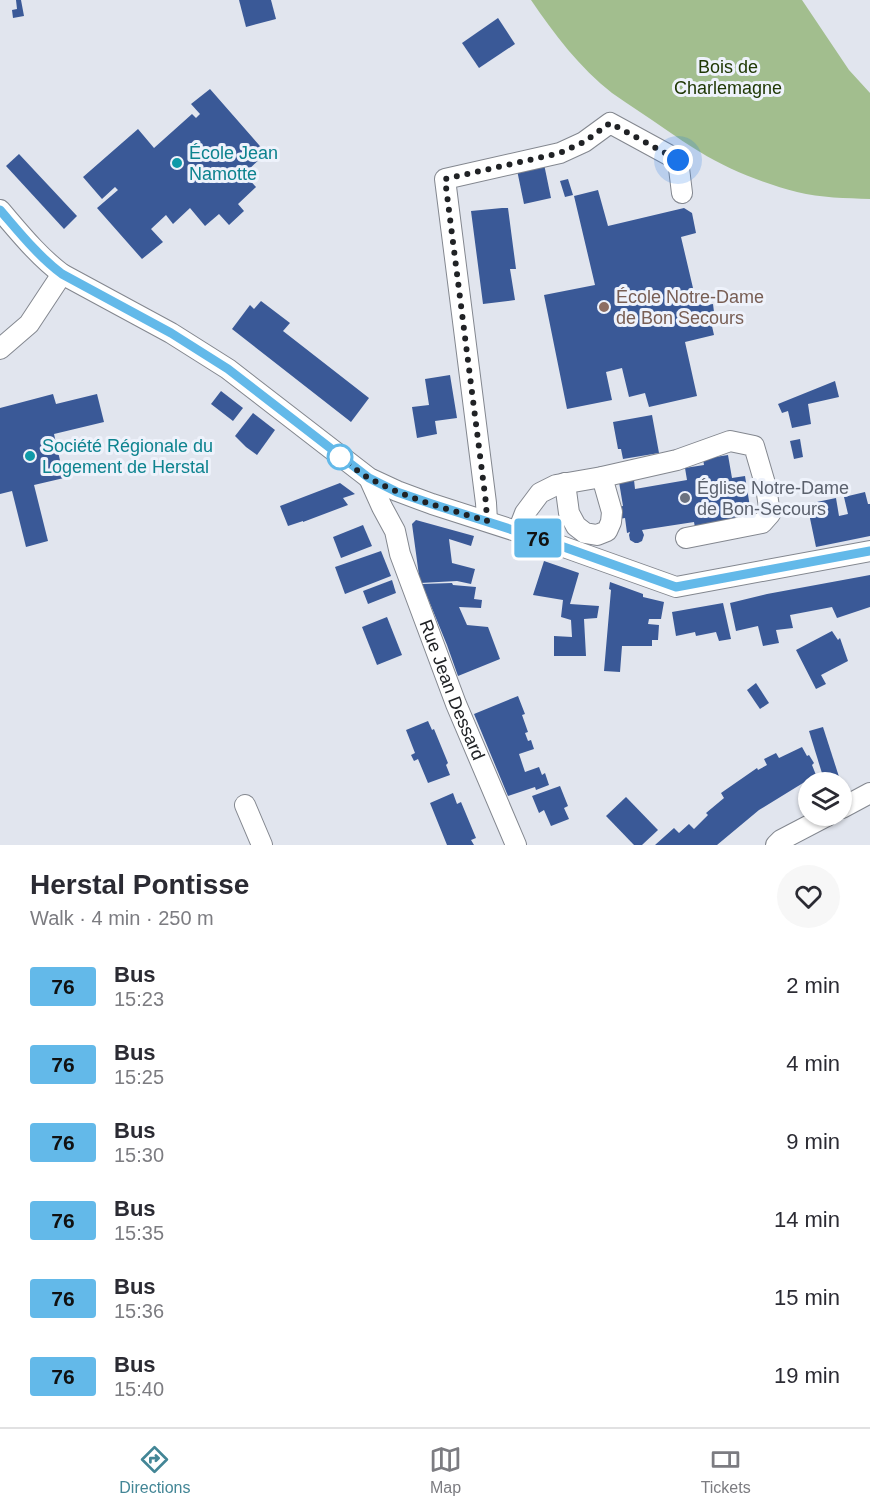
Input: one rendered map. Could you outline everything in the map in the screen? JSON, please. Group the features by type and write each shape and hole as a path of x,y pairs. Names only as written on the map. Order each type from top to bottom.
{"street":[{"path":"487,521 445,179 560,153 584,142 610,123 678,160 682,193"},
{"path":"0,210 41,256 62,274 171,333 228,369 369,478 412,497 518,531 676,587 870,551"},
{"path":"0,349 29,324 62,274"},
{"path":"518,531 525,513 540,493 556,485 677,460 730,441 754,446 766,487 770,514 762,523 686,538"},
{"path":"565,483 569,513 576,526 585,532 597,535 607,531 612,512 602,477"},
{"name":"Rue Jean Dessard","path":"369,478 395,531 400,554 456,704 516,845"},
{"name":"Rue Jean Dessard","path":"395,531 399,508 404,501 412,497"},
{"path":"852,803 870,793"},
{"path":"245,805 262,845"},
{"path":"776,845 808,826"}],"green space":[{"name":"Bois de Charlemagne","path":"531,0 802,0 849,70 870,93 870,199 824,197 772,185 722,164 687,144 612,93 589,73 568,50"}],"building":[{"path":"16,0 21,0 24,16 13,18 12,10 17,9"},
{"path":"239,0 271,0 276,19 246,27"},
{"path":"498,18 515,44 479,68 462,43"},
{"name":"École Jean Namotte","path":"210,89 266,153 244,174 256,187 238,204 244,211 229,225 219,214 205,226 190,208 173,224 166,215 151,229 163,242 142,259 97,208 118,190 115,187 102,199 83,177 138,129 154,148 192,114 196,118 200,114 191,104"},
{"path":"19,154 77,216 64,229 6,166"},
{"path":"544,164 551,198 524,204 517,170"},
{"path":"568,179 573,195 565,197 560,181"},
{"path":"598,190 608,226 684,208 692,213 696,233 681,237 697,305 713,304 714,312 709,313 714,335 685,342 697,396 649,407 645,393 629,397 622,368 606,372 612,400 567,409 544,295 595,285 574,196"},
{"path":"508,208 516,269 510,269 515,300 483,304 471,211"},
{"path":"261,301 290,323 283,331 369,398 351,422 232,329 250,305 254,309"},
{"path":"450,375 457,418 435,421 437,434 417,438 412,407 429,405 425,379"},
{"path":"835,381 839,397 808,404 811,424 792,428 788,411 782,413 778,404"},
{"path":"221,391 243,408 233,421 211,404"},
{"name":"Société Régionale du Logement de Herstal","path":"53,394 56,404 97,394 104,422 54,434 64,478 34,485 48,541 26,547 12,491 0,494 0,408"},
{"path":"253,413 275,430 257,455 235,436"},
{"path":"652,415 659,453 623,459 621,449 618,449 613,422"},
{"path":"800,439 803,457 794,459 790,441"},
{"name":"Église Notre-Dame de Bon-Secours","path":"728,455 732,478 745,476 750,507 737,509 739,525 696,533 694,522 642,530 644,535 642,541 635,543 630,540 625,518 619,519 617,507 623,506 619,482 634,480 635,489 687,480 685,468 704,465 703,459"},
{"path":"340,483 355,494 343,498 348,505 288,526 280,506"},
{"path":"865,492 868,504 870,504 870,536 816,547 807,504 836,498 839,516 848,514 844,497"},
{"path":"416,520 474,536 471,546 449,539 452,563 475,569 471,584 457,581 420,583 412,524"},
{"path":"363,525 372,546 341,558 333,537"},
{"path":"381,551 391,576 345,594 335,567"},
{"path":"544,561 579,573 570,604 599,606 597,618 584,619 586,656 554,656 554,636 572,637 571,620 561,617 563,600 533,595"},
{"path":"870,575 870,607 837,618 832,607 790,615 793,628 776,630 779,643 763,646 758,626 736,631 730,603"},
{"path":"392,580 396,593 368,604 363,591"},
{"path":"610,582 643,594 643,597 664,602 661,619 649,619 648,624 659,625 658,640 652,640 652,646 622,646 620,672 604,671"},
{"path":"452,583 453,585 476,587 474,599 482,600 481,608 459,607 467,625 488,627 500,659 458,676 422,584"},
{"path":"723,603 731,639 719,641 716,632 696,636 695,632 676,636 672,612"},
{"path":"387,617 402,655 377,665 362,627"},
{"path":"832,631 838,640 840,638 848,661 821,675 826,684 816,689 796,650"},
{"path":"756,683 769,703 760,709 747,690"},
{"path":"518,696 525,714 522,715 528,732 525,733 534,749 519,754 525,772 539,767 542,775 545,773 549,785 508,796 474,714"},
{"path":"428,721 432,730 434,729 448,763 446,765 450,775 428,783 418,759 414,761 411,755 415,753 406,730"},
{"path":"823,727 837,772 822,772 809,731"},
{"path":"802,747 814,763 812,765 815,772 798,772 798,786 759,810 717,845 655,845 674,828 679,833 689,824 694,829 708,815 706,813 724,798 721,793 757,768 758,770 767,765 764,759 776,753 779,758"},
{"path":"560,786 568,806 564,808 569,819 551,826 544,810 539,813 532,796"},
{"path":"453,793 457,804 461,802 476,838 471,840 474,845 447,845 430,803"},
{"path":"626,797 658,830 642,845 634,845 606,816"}],"bus line":[{"name":"76","path":"0,210 49,264 62,274 171,333 228,369 340,457 369,478 397,492 547,541 676,587 870,551"}],"place":[{"name":"École Jean Namotte","path":"177,163"},
{"name":"École Notre-Dame de Bon Secours","path":"604,307"},
{"name":"Société Régionale du Logement de Herstal","path":"30,456"},
{"name":"Église Notre-Dame de Bon-Secours","path":"685,498"}],"route":[{"path":"340,457 369,478 397,492 487,521 445,179 560,153 584,142 610,123 678,160"}]}
